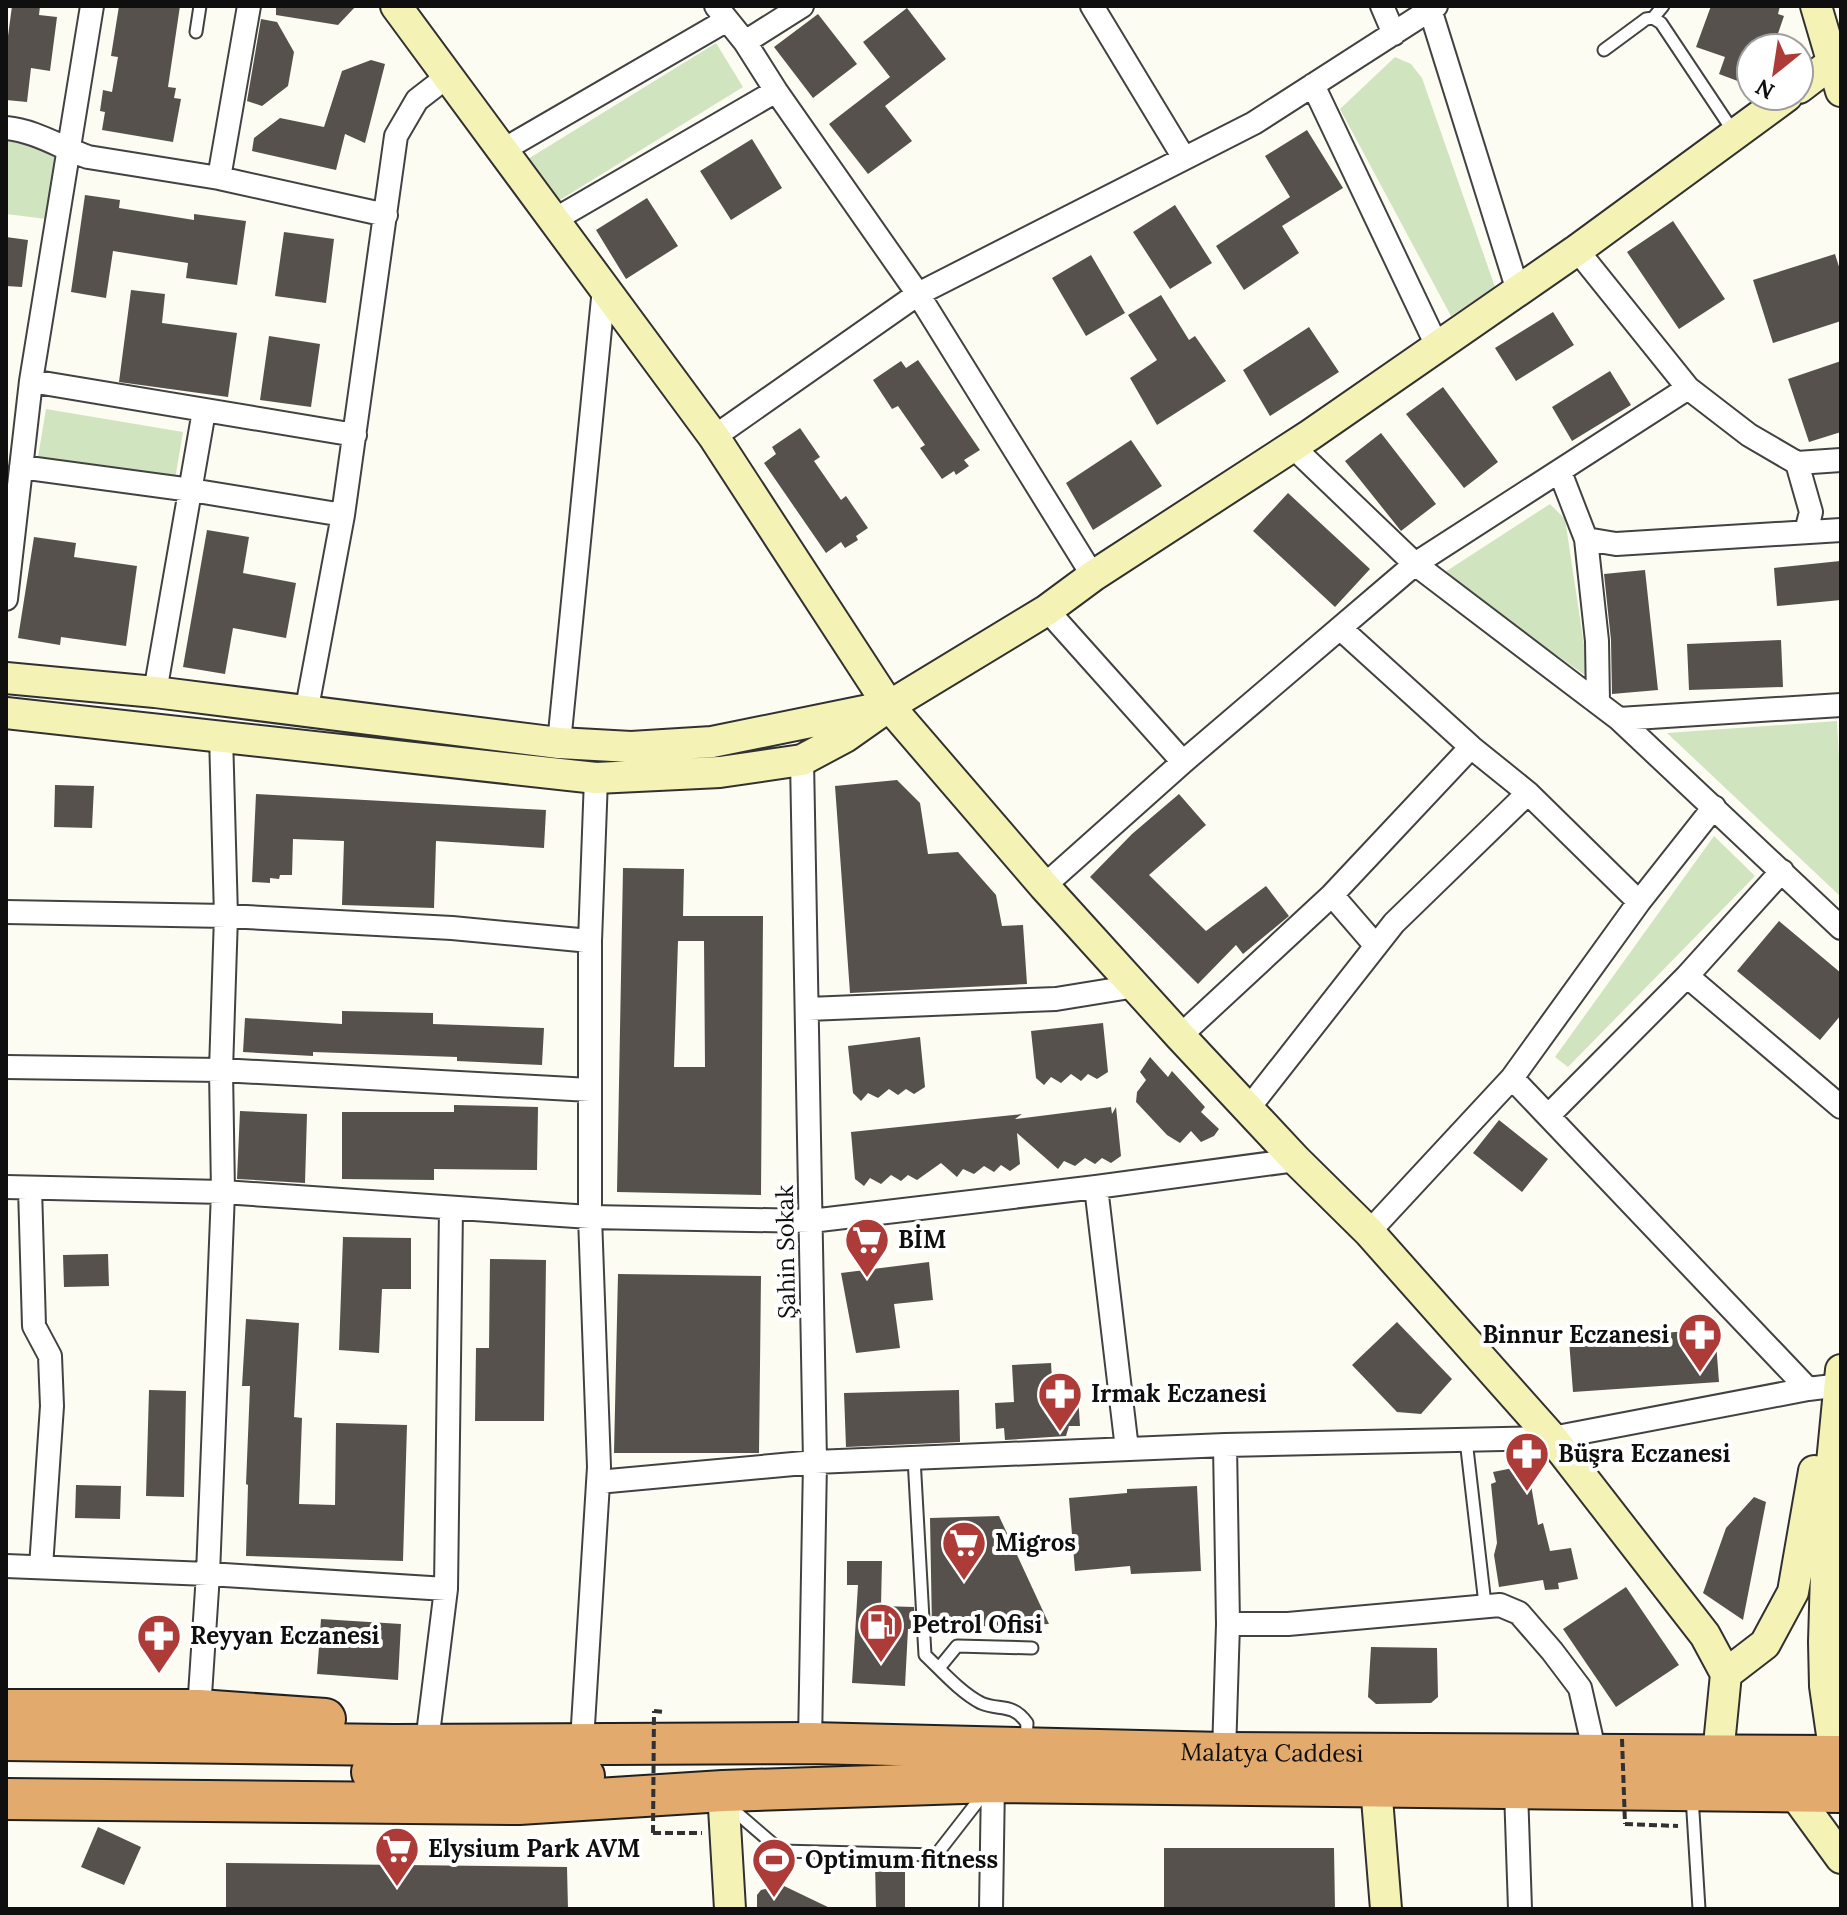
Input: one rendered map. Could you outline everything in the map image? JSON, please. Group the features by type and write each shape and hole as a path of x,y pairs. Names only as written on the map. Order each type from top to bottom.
{"highway":[{"path":"6,1710 199,1710 429,1726 583,1725 703,1744"},
{"path":"6,1740 393,1745 703,1744"},
{"name":"Malatya Caddesi","path":"703,1744 810,1743 1224,1753 1608,1746 1839,1768"},
{"path":"6,1767 594,1776 723,1796"},
{"name":"Malatya Caddesi","path":"723,1796 993,1782 1376,1786 1516,1790 1692,1809 1793,1792 1839,1768"},
{"path":"6,1799 519,1804 723,1796"}],"main road":[{"path":"396,6 714,437 889,706 1044,886 1248,1109 1369,1232 1552,1438 1705,1635 1726,1674 1718,1755"},
{"path":"1815,81 1838,70 1816,6"},
{"path":"6,713 596,778 720,772 802,760 845,737 889,706 1047,610 1093,576 1438,348 1765,112"},
{"path":"6,678 155,692 559,743 631,747 712,742 889,706"},
{"path":"1726,1674 1765,1644 1793,1592 1821,1433 1840,1380"},
{"path":"1839,1768 1833,1686 1824,1642 1828,1504 1840,1380"},
{"path":"1376,1786 1386,1909"},
{"path":"1793,1792 1841,1858"},
{"path":"723,1796 730,1909"}],"street":[{"path":"6,599 31,381 92,6"},
{"path":"219,178 249,6"},
{"path":"745,42 802,6"},
{"path":"1092,6 1184,158"},
{"path":"1382,6 1394,34"},
{"path":"714,437 918,294 1254,123 1432,7 1518,291"},
{"path":"503,150 721,13 745,42 918,294 1093,576"},
{"path":"306,713 343,515 396,136 426,91 448,76"},
{"path":"1313,85 1438,348"},
{"path":"554,220 776,91"},
{"path":"6,128 40,134 70,151 109,161 219,178 386,215"},
{"path":"1577,250 1688,388 1749,435 1797,463 1841,460"},
{"path":"559,743 604,288"},
{"path":"31,381 355,435"},
{"path":"1044,886 1183,762 1415,564 1688,388"},
{"path":"155,692 204,411"},
{"path":"1292,446 1415,564 1619,719 1841,928"},
{"path":"1797,463 1811,512 1806,532"},
{"path":"21,467 343,515"},
{"path":"1560,472 1586,539 1597,641 1598,702"},
{"path":"1586,539 1616,544 1841,530"},
{"path":"1047,610 1183,762"},
{"path":"1341,629 1471,747 1528,793 1639,902"},
{"path":"1619,719 1841,705"},
{"path":"199,1710 208,1574 223,1192 221,1070 226,916 221,735"},
{"path":"1180,1036 1332,895 1471,747"},
{"name":"Şahin Sokak","path":"802,760 815,1462 810,1743"},
{"path":"583,1725 598,1482 590,1217 590,941 596,778"},
{"path":"1248,1109 1394,923 1528,793"},
{"path":"1369,1232 1512,1078 1639,902 1714,807"},
{"path":"1549,1115 1687,976 1782,871"},
{"path":"1332,895 1376,946"},
{"path":"6,912 226,916 452,928 590,941"},
{"path":"1687,976 1841,1107"},
{"path":"808,1009 1056,999 1136,986"},
{"path":"6,1067 221,1070 590,1090"},
{"path":"1512,1078 1808,1389"},
{"path":"6,1187 223,1192 590,1217 811,1221 1296,1160"},
{"path":"1096,1187 1127,1449"},
{"path":"30,1188 34,1326 50,1356 52,1406 41,1567"},
{"path":"429,1726 446,1589 451,1209"},
{"path":"598,1482 815,1462 1225,1445 1552,1438 1808,1389 1840,1380"},
{"path":"1224,1753 1228,1624 1225,1445"},
{"path":"6,1566 208,1574 446,1589"},
{"path":"1228,1624 1288,1624 1500,1605 1519,1613 1552,1651 1580,1688 1608,1746"},
{"path":"991,1909 993,1782"},
{"path":"1516,1790 1520,1909"}],"lane":[{"path":"196,32 200,6"},
{"path":"1653,18 1663,6"},
{"path":"1604,50 1646,19 1653,18 1661,23 1735,134"},
{"path":"1466,1440 1485,1604"},
{"path":"914,1458 925,1655 964,1692 983,1704 1007,1707 1023,1717 1027,1723 1026,1748"},
{"path":"939,1668 957,1646 1032,1648"},
{"path":"723,1796 781,1851 936,1855 993,1782"},
{"path":"1692,1809 1699,1909"}],"path":[{"path":"654,1711 653,1833 727,1833"},
{"path":"1608,1746 1625,1824 1692,1809"}],"green space":[{"path":"716,43 743,87 555,203 528,159"},
{"path":"1395,57 1411,64 1422,78 1495,287 1451,316 1340,109"},
{"path":"6,141 56,148 47,219 6,214"},
{"path":"46,409 183,432 175,479 38,457"},
{"path":"1550,504 1565,519 1589,678 1442,574"},
{"path":"1837,721 1841,797 1841,897 1667,733"},
{"path":"1714,836 1755,876 1568,1067 1555,1057"}],"building":[{"path":"12,6 40,6 39,15 57,17 50,71 31,68 27,102 6,100 6,51"},
{"path":"119,6 180,6 168,87 176,88 174,98 181,99 173,142 102,130 105,112 100,111 103,90 112,92 118,57 111,56"},
{"path":"276,6 356,6 338,25 276,15"},
{"path":"1711,6 1780,6 1778,14 1784,16 1778,32 1735,32 1735,80 1719,74 1725,57 1696,47"},
{"path":"907,8 946,59 885,106 912,141 868,174 829,124 890,77 863,42"},
{"path":"818,14 857,64 813,98 774,47"},
{"path":"261,19 277,22 294,52 288,86 262,106 247,101"},
{"path":"371,60 385,64 365,143 345,134 336,170 252,151 254,138 280,118 324,127 342,71"},
{"path":"1307,130 1343,188 1282,226 1299,253 1244,290 1216,246 1290,197 1265,156"},
{"path":"752,139 782,188 731,220 700,171"},
{"path":"85,195 120,200 119,208 194,220 194,214 246,221 237,285 186,278 188,263 113,251 106,298 71,292"},
{"path":"647,198 678,246 626,279 596,230"},
{"path":"1175,205 1212,263 1170,289 1133,232"},
{"path":"1673,221 1725,299 1679,329 1627,252"},
{"path":"284,232 334,239 326,303 275,296"},
{"path":"6,237 28,240 22,287 6,286"},
{"path":"1835,254 1841,273 1841,321 1773,343 1753,280"},
{"path":"1091,255 1125,313 1086,336 1052,278"},
{"path":"131,290 165,294 162,323 237,333 228,397 119,382"},
{"path":"1161,295 1189,340 1195,336 1226,381 1157,425 1130,378 1157,360 1128,315"},
{"path":"1553,312 1574,345 1516,381 1495,348"},
{"path":"1309,327 1339,372 1270,416 1243,370"},
{"path":"269,336 320,344 311,407 260,400"},
{"path":"918,360 980,450 964,460 969,466 956,475 954,471 942,479 920,448 925,445 898,406 892,409 873,380 901,361 906,368"},
{"path":"1841,361 1841,432 1809,442 1788,379"},
{"path":"1610,371 1631,405 1572,441 1552,407"},
{"path":"1443,387 1498,462 1464,488 1406,414"},
{"path":"800,428 820,457 814,461 841,500 846,496 868,528 856,536 858,540 845,548 841,542 826,553 764,463 776,454 772,447"},
{"path":"1381,433 1436,504 1401,531 1345,461"},
{"path":"1131,440 1162,486 1093,530 1066,483"},
{"path":"1288,493 1370,569 1335,607 1253,531"},
{"path":"207,530 249,537 243,573 296,583 286,638 233,628 225,674 183,667"},
{"path":"34,537 76,543 74,557 137,566 126,646 61,637 60,645 18,638"},
{"path":"1840,561 1841,600 1777,606 1774,568"},
{"path":"1645,570 1658,690 1612,694 1611,640 1604,574"},
{"path":"1781,640 1783,687 1689,690 1687,644"},
{"path":"897,780 920,803 928,854 958,852 996,895 1002,926 1023,925 1027,984 850,993 835,786"},
{"path":"55,785 94,786 92,828 54,827"},
{"path":"256,794 546,810 544,848 436,841 434,908 342,905 344,841 293,839 292,875 270,878 270,883 252,882"},
{"path":"1179,794 1206,825 1149,875 1206,931 1266,886 1289,916 1243,954 1236,945 1198,984 1090,877 1132,834"},
{"path":"623,868 684,869 683,916 763,916 761,1195 617,1192","holes":["678,941 704,941 705,1067 674,1067"]},
{"path":"1779,921 1841,973 1841,1015 1820,1040 1737,971"},
{"path":"342,1011 433,1013 433,1024 544,1028 542,1065 457,1061 457,1057 243,1052 245,1018 342,1024"},
{"path":"1103,1023 1108,1072 1097,1079 1088,1074 1081,1081 1071,1074 1061,1083 1051,1077 1044,1085 1036,1078 1031,1031"},
{"path":"920,1037 925,1087 914,1094 906,1089 898,1095 889,1089 878,1098 868,1093 861,1101 853,1093 848,1046"},
{"path":"1150,1057 1168,1077 1172,1071 1205,1107 1201,1112 1219,1129 1214,1136 1201,1142 1191,1131 1180,1143 1167,1135 1136,1102 1137,1092 1146,1080 1140,1072"},
{"path":"454,1105 538,1107 537,1170 434,1169 434,1180 342,1179 342,1112 454,1112"},
{"path":"1111,1107 1112,1114 1116,1107 1121,1156 1111,1163 1102,1158 1095,1164 1085,1158 1075,1166 1064,1161 1058,1169 1017,1133 1020,1164 1010,1171 1001,1165 994,1172 984,1166 974,1174 963,1169 957,1177 941,1163 917,1180 908,1175 901,1181 891,1175 881,1184 870,1178 864,1186 855,1179 851,1132 1022,1114 1015,1119"},
{"path":"240,1111 307,1114 305,1183 237,1179"},
{"path":"1499,1120 1548,1159 1522,1192 1473,1153"},
{"path":"343,1237 411,1238 411,1289 382,1289 379,1353 339,1350"},
{"path":"108,1254 109,1286 64,1287 63,1255"},
{"path":"490,1259 546,1260 544,1421 475,1421 476,1348 489,1348"},
{"path":"929,1262 933,1300 894,1304 900,1348 856,1353 841,1273"},
{"path":"618,1274 761,1276 759,1453 614,1453"},
{"path":"246,1319 299,1323 294,1417 302,1418 299,1504 335,1505 336,1423 407,1425 403,1561 246,1556 250,1386 242,1386"},
{"path":"1397,1322 1452,1379 1421,1414 1397,1412 1352,1365"},
{"path":"1715,1329 1719,1382 1573,1392 1569,1340"},
{"path":"1051,1363 1053,1396 1078,1395 1080,1426 1069,1426 1066,1436 1005,1440 1004,1428 996,1429 995,1403 1014,1402 1012,1365"},
{"path":"149,1390 186,1391 184,1497 146,1496"},
{"path":"959,1390 960,1442 846,1447 844,1393"},
{"path":"1518,1467 1520,1478 1525,1476 1526,1485 1531,1485 1538,1525 1543,1523 1550,1551 1571,1548 1578,1579 1558,1583 1559,1589 1545,1590 1543,1580 1499,1587 1494,1555 1497,1543 1491,1484 1496,1482 1493,1472"},
{"path":"76,1485 121,1486 120,1519 75,1518"},
{"path":"1197,1486 1201,1571 1131,1574 1130,1566 1075,1571 1069,1498 1127,1493 1127,1489"},
{"path":"1754,1497 1766,1502 1743,1620 1703,1593 1726,1528"},
{"path":"999,1516 1049,1624 932,1628 930,1518"},
{"path":"847,1561 882,1561 881,1606 914,1607 915,1629 908,1629 905,1686 852,1683 858,1585 847,1585"},
{"path":"1626,1587 1679,1665 1616,1707 1563,1629"},
{"path":"321,1619 401,1624 398,1680 317,1674"},
{"path":"1371,1647 1437,1648 1438,1697 1431,1703 1376,1704 1368,1697"},
{"path":"98,1827 141,1847 124,1885 81,1867"},
{"path":"1164,1848 1334,1848 1335,1909 1164,1909"},
{"path":"875,1862 905,1863 905,1909 876,1909"},
{"name":"Elysium Park AVM","path":"226,1863 567,1867 568,1909 226,1909"},
{"path":"782,1885 832,1909 757,1909 757,1895 761,1890"}],"place":[{"name":"BİM","path":"867,1279"},
{"name":"Binnur Eczanesi","path":"1700,1374"},
{"name":"Irmak Eczanesi","path":"1060,1433"},
{"name":"Büşra Eczanesi","path":"1527,1493"},
{"name":"Migros","path":"964,1582"},
{"name":"Petrol Ofisi","path":"881,1664"},
{"name":"Reyyan Eczanesi","path":"159,1675"},
{"name":"Elysium Park AVM","path":"397,1888"},
{"name":"Optimum fitness","path":"774,1899"}]}
